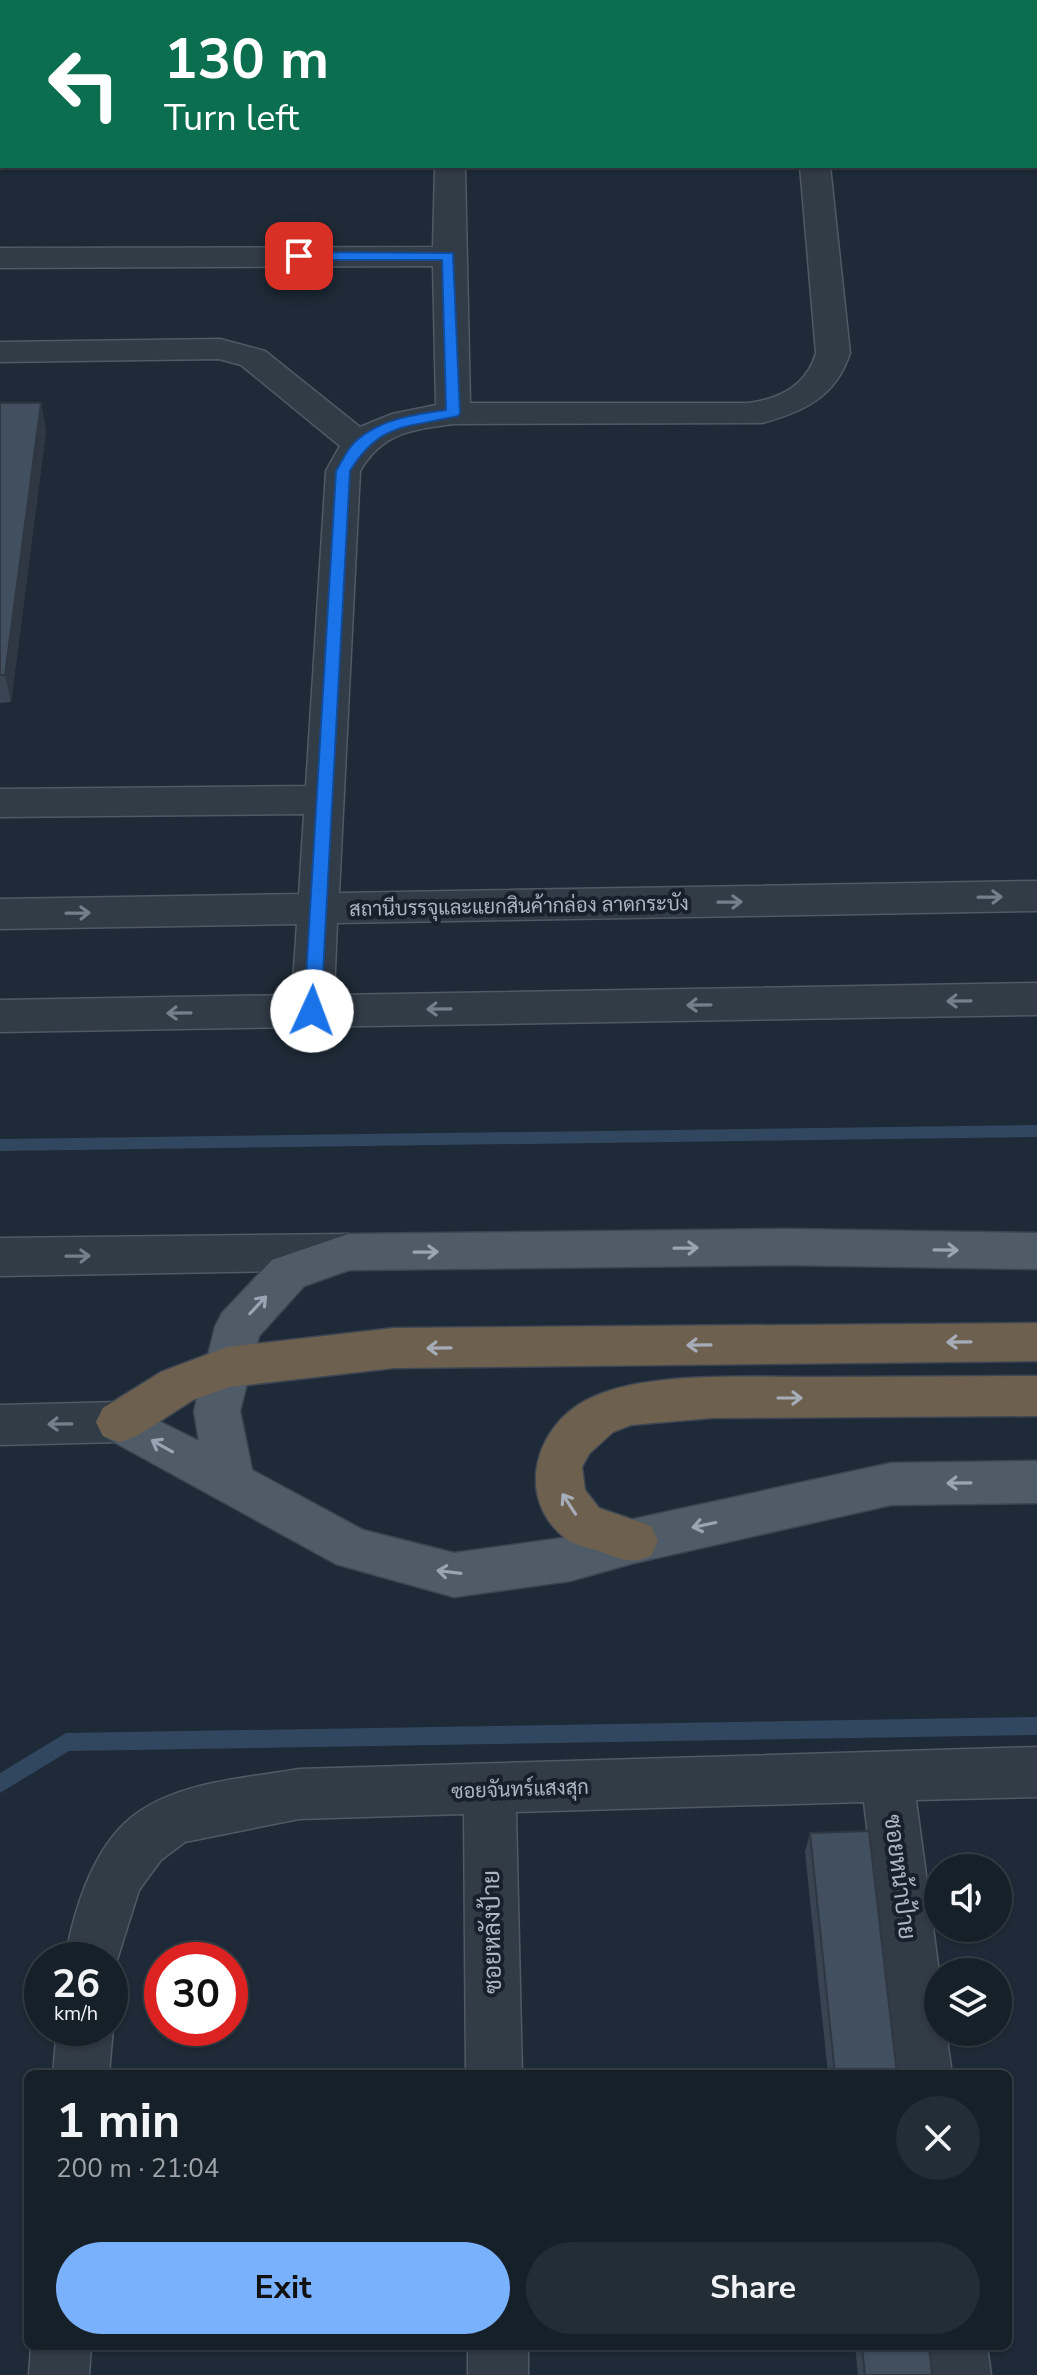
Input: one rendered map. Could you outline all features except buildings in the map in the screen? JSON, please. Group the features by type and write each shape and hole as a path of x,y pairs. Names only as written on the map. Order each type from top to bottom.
{"highway":[{"path":"120,1422 177,1386 227,1367 394,1348 1037,1342"},
{"path":"634,1541 583,1524 562,1498 558,1466 572,1439 596,1418 628,1405 712,1398 1037,1396"}],"main road":[{"path":"231,1484 217,1411 238,1327 288,1273 348,1252 788,1247 1037,1251"},
{"path":"120,1422 353,1549 454,1575 570,1559 634,1541 891,1484 1037,1482"}],"street":[{"path":"450,168 453,413"},
{"path":"312,1011 343,471 359,444 381,430 416,419 453,413 748,414 777,408 806,394 824,375 833,353 815,168"},
{"path":"0,258 449,256"},
{"path":"0,352 220,349 242,354 253,358 359,444"},
{"path":"0,803 322,800"},
{"name":"สถานีบรรจุและแยกสินค้ากล่อง ลาดกระบัง","path":"0,914 1037,896"},
{"path":"0,1016 1037,999"},
{"path":"0,1257 348,1252"},
{"path":"0,1425 120,1422"},
{"name":"ซอยจันทร์แสงสุก","path":"95,1942 119,1872 157,1829 195,1815 299,1794 490,1791 1037,1772"},
{"name":"ซอยหน้าป้าย","path":"887,1775 924,2070"},
{"name":"ซอยหลังป้าย","path":"490,1791 494,2070"},
{"path":"81,2070 83,2046"},
{"path":"59,2375 61,2350"},
{"path":"498,2350 498,2375"},
{"path":"958,2350 961,2375"}],"waterway":[{"path":"0,1145 1037,1131"},
{"path":"0,1784 66,1742 1037,1726"}],"route":[{"path":"299,256 449,256 453,413 416,419 381,430 359,444 343,471 320,827 312,1011"}]}
